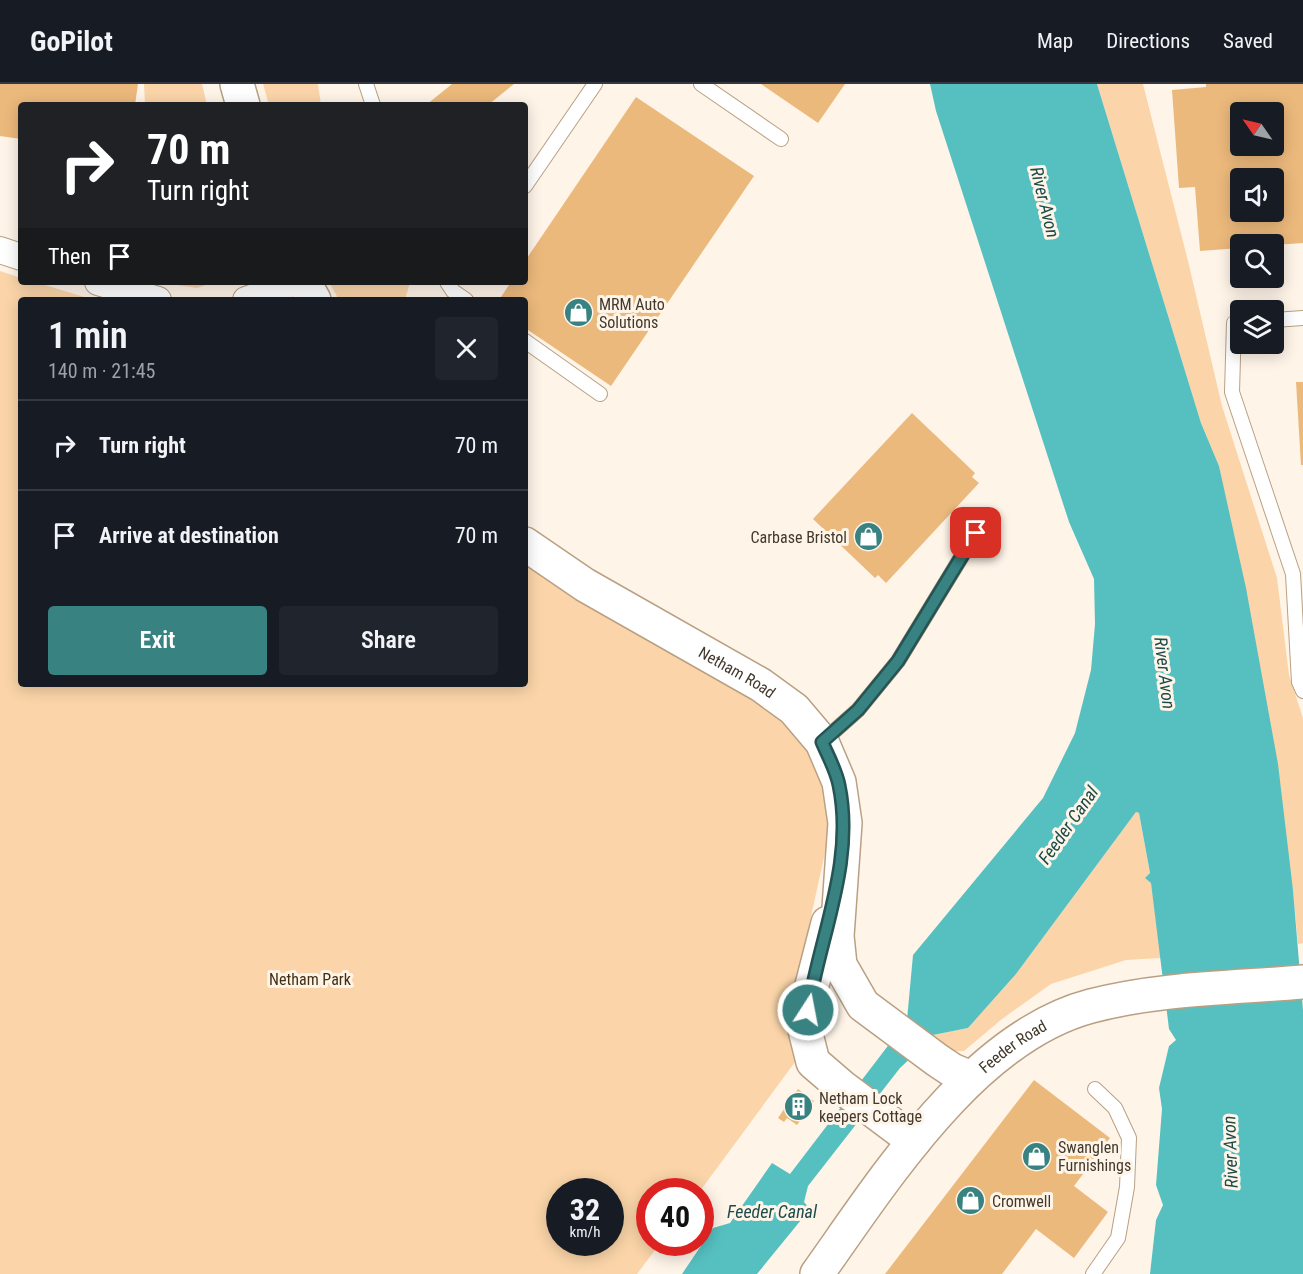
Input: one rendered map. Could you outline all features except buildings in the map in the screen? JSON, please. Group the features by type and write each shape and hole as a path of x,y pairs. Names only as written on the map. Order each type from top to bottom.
{"street":[{"path":"237,84 242,102"},
{"path":"0,250 18,256"},
{"path":"108,285 148,297"},
{"path":"254,297 287,285"},
{"name":"Netham Road","path":"528,546 585,585 760,685 794,710 822,742 839,782 845,823 837,936 840,965 863,1005 937,1060 952,1070 971,1078"},
{"name":"Netham Road","path":"840,873 811,989 805,1030 813,1062 842,1087 914,1141"},
{"name":"Feeder Road","path":"817,1274 914,1141 971,1078 1007,1047 1045,1024 1089,1006 1145,995 1303,982"}],"lane":[{"path":"366,84 372,102"},
{"path":"528,182 595,84"},
{"path":"701,84 781,139"},
{"path":"1284,319 1303,318"},
{"path":"528,343 600,394"},
{"path":"1233,354 1232,392 1293,574 1299,682 1303,691"},
{"path":"822,742 858,710 898,661 976,533"},
{"path":"1093,1274 1118,1238 1127,1187 1129,1138 1115,1108 1095,1089"}],"green space":[{"path":"144,84 202,84 206,102 145,102"},
{"path":"263,84 318,84 321,102 268,102"},
{"path":"1097,84 1143,84 1222,406 1277,578 1289,675 1303,718 1303,943 1298,944 1293,890 1219,466 1201,423"},
{"name":"Netham Park","path":"0,271 18,277 18,285 45,285 84,297 18,297 18,687 528,687 528,566 698,668 763,701 807,745 825,783 830,830 796,985 798,1058 710,1178 636,1178 636,1256 650,1256 637,1274 0,1274"},
{"path":"177,285 206,285 197,288"},
{"path":"331,285 409,285 406,297 337,297"},
{"path":"1136,812 1139,813 1150,874 1161,958 1126,960 1051,984 1002,1019 964,1051 949,1051 928,1036 968,1028 1016,974"}],"water":[{"path":"930,84 1097,84 1201,423 1219,466 1246,588 1278,764 1293,890 1303,1010 1303,1274 1150,1274 1156,1220 1163,1205 1156,1185 1162,1109 1159,1088 1169,1046 1176,1040 1169,1029 1151,883 1145,878 1150,873 1139,813 1136,812 1016,974 968,1028 928,1036 916,1053 900,1068 808,1186 804,1202 810,1209 757,1274 682,1274 694,1256 714,1256 714,1228 730,1223 772,1163 790,1174 907,1020 913,955 1043,798 1075,733 1091,670 1095,624 1094,579 1069,522 936,111"}],"place":[{"name":"MRM Auto Solutions","path":"578,313"},
{"name":"Carbase Bristol","path":"868,537"},
{"name":"Netham Lock keepers Cottage","path":"798,1107"},
{"name":"Swanglen Furnishings","path":"1037,1156"},
{"name":"Cromwell","path":"971,1201"}],"route":[{"path":"808,1010 811,989 840,873 845,823 839,782 822,742 858,710 898,661 976,533"}],"water label":[{"name":"River Avon","path":"1045,202"},
{"name":"River Avon","path":"1165,673"},
{"name":"Feeder Canal","path":"1068,825"},
{"name":"River Avon","path":"1230,1152"},
{"name":"Feeder Canal","path":"772,1211"}]}
